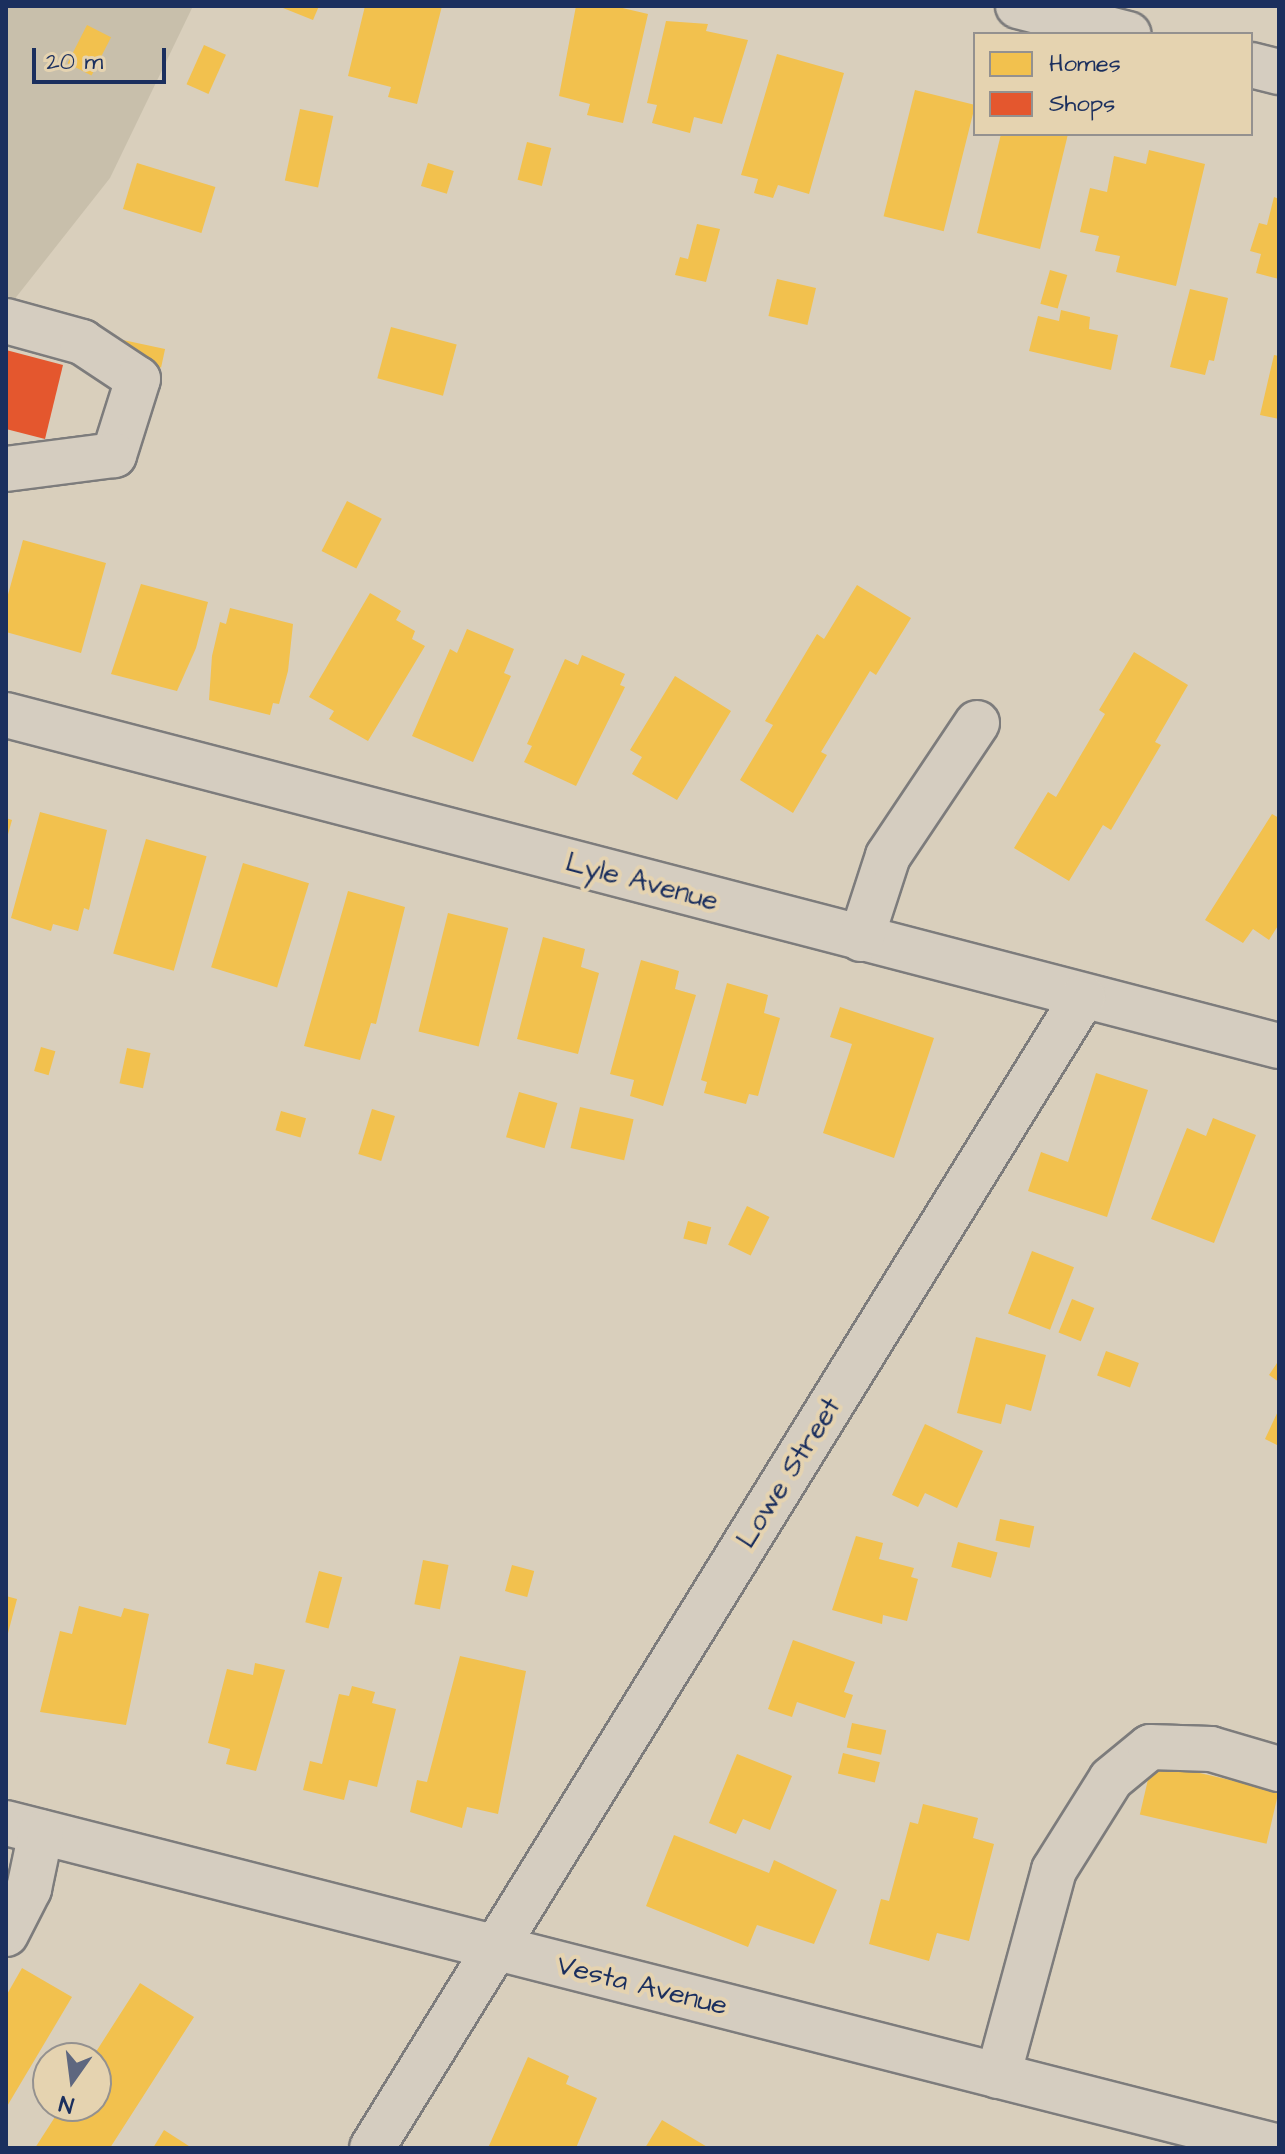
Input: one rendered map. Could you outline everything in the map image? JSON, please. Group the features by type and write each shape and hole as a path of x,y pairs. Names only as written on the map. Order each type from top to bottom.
{"street":[{"path":"1018,6 1120,32"},
{"path":"1253,66 1279,72"},
{"path":"6,321 82,342 138,379 114,455 6,469"},
{"name":"Lyle Avenue","path":"6,715 1279,1046"},
{"path":"861,939 888,856 977,723"},
{"name":"Lowe Street","path":"372,2148 1083,997"},
{"path":"998,2076 1054,1870 1111,1779 1150,1747 1211,1749 1279,1769"},
{"path":"6,1934 29,1889 23,1828"},
{"name":"Vesta Avenue","path":"23,1828 1279,2147"}],"shaded area":[{"path":"6,6 193,6 110,178 6,310"}],"building: Homes":[{"path":"278,6 319,6 313,20"},
{"path":"365,6 442,6 417,104 388,97 391,87 348,76"},
{"path":"576,6 614,6 648,14 623,123 587,115 590,104 559,96"},
{"path":"666,21 708,24 706,31 748,40 722,124 694,117 690,133 652,123 657,105 647,103"},
{"path":"87,25 111,37 92,76 67,63"},
{"path":"204,45 226,55 208,94 187,84"},
{"path":"777,54 844,73 809,194 778,185 773,198 754,193 758,179 741,175"},
{"path":"915,90 973,104 944,231 884,216"},
{"path":"300,109 333,116 318,187 285,180"},
{"path":"1001,136 1068,136 1040,249 977,233"},
{"path":"527,142 551,148 542,186 518,180"},
{"path":"1149,150 1205,164 1176,286 1116,272 1120,256 1095,251 1099,236 1080,232 1090,188 1107,192 1114,156 1146,164"},
{"path":"137,163 215,187 201,233 123,209"},
{"path":"428,163 454,171 447,194 421,186"},
{"path":"1274,197 1279,199 1279,279 1256,273 1261,254 1250,251 1259,223 1267,225"},
{"path":"697,224 720,229 706,282 675,275 680,257 688,259"},
{"path":"1050,270 1067,275 1058,309 1040,304"},
{"path":"777,279 816,288 807,325 768,316"},
{"path":"1190,289 1228,298 1214,361 1209,360 1205,375 1170,367"},
{"path":"1061,310 1090,317 1089,329 1118,335 1111,370 1029,351 1038,316 1059,321"},
{"path":"391,327 457,345 443,396 377,378"},
{"path":"123,340 165,349 161,368 119,359"},
{"path":"1274,355 1279,356 1279,419 1260,415"},
{"path":"347,501 382,519 356,569 322,551"},
{"path":"23,540 106,563 81,653 6,632 6,602"},
{"path":"141,584 208,602 196,648 177,691 111,674"},
{"path":"857,585 911,618 876,675 870,671 821,752 827,755 793,813 740,780 773,725 765,721 817,634 824,639"},
{"path":"370,593 401,611 396,620 415,631 412,639 425,646 368,741 329,719 334,711 309,697"},
{"path":"230,608 293,624 288,671 279,704 273,703 270,715 209,700 212,656 220,622 226,624"},
{"path":"467,629 514,649 504,673 511,676 473,762 412,736 450,649 457,653"},
{"path":"1134,652 1188,685 1155,742 1161,745 1111,830 1103,825 1069,881 1014,848 1048,792 1056,797 1105,714 1099,710"},
{"path":"582,655 625,674 620,685 625,687 576,786 524,762 532,746 527,744 565,659 578,665"},
{"path":"675,676 731,711 677,800 632,774 642,757 630,750"},
{"path":"40,812 107,830 89,910 84,908 78,931 53,924 51,931 11,918"},
{"path":"1272,814 1279,818 1279,924 1269,940 1253,929 1243,943 1205,920"},
{"path":"6,818 12,820 7,838 6,838"},
{"path":"146,839 207,856 174,971 113,953"},
{"path":"243,863 309,883 277,987 211,967"},
{"path":"348,891 405,907 376,1024 371,1023 360,1060 304,1046"},
{"path":"448,913 508,928 479,1046 418,1031"},
{"path":"543,937 585,949 581,967 599,973 578,1054 517,1039"},
{"path":"641,960 679,971 675,989 696,995 663,1106 630,1096 634,1080 610,1074"},
{"path":"727,983 768,995 764,1013 780,1018 758,1096 749,1094 746,1104 704,1093 707,1082 701,1080"},
{"path":"840,1007 934,1038 894,1158 823,1133 852,1044 830,1037"},
{"path":"41,1047 55,1051 49,1075 34,1071"},
{"path":"127,1048 150,1053 143,1088 120,1083"},
{"path":"1096,1073 1148,1090 1107,1217 1028,1191 1041,1152 1068,1162"},
{"path":"519,1092 557,1103 544,1148 506,1137"},
{"path":"580,1107 634,1119 624,1160 571,1148"},
{"path":"372,1109 395,1116 381,1161 358,1154"},
{"path":"281,1111 306,1118 300,1137 275,1130"},
{"path":"1213,1118 1256,1135 1214,1243 1151,1219 1187,1128 1206,1136"},
{"path":"747,1206 769,1217 751,1256 728,1245"},
{"path":"688,1221 711,1227 707,1245 683,1238"},
{"path":"1032,1251 1074,1267 1050,1330 1008,1314"},
{"path":"1072,1299 1094,1308 1081,1341 1059,1332"},
{"path":"976,1337 1046,1355 1031,1411 1006,1404 1001,1424 957,1413"},
{"path":"1106,1351 1139,1363 1130,1387 1097,1375"},
{"path":"1279,1360 1279,1382 1269,1375"},
{"path":"1279,1409 1279,1446 1265,1439"},
{"path":"925,1424 983,1451 957,1508 925,1493 918,1507 892,1495"},
{"path":"1000,1519 1034,1526 1030,1548 995,1541"},
{"path":"856,1536 883,1543 879,1559 914,1568 911,1577 918,1579 907,1621 883,1615 882,1624 832,1610"},
{"path":"958,1542 998,1553 991,1578 951,1567"},
{"path":"423,1560 449,1565 440,1609 414,1604"},
{"path":"512,1565 534,1571 527,1597 505,1591"},
{"path":"319,1571 342,1577 328,1628 305,1622"},
{"path":"6,1596 17,1599 7,1637 6,1637"},
{"path":"79,1606 121,1617 124,1608 149,1614 126,1725 40,1712 60,1631 72,1634"},
{"path":"793,1640 855,1662 844,1692 853,1695 845,1718 797,1702 792,1717 768,1709"},
{"path":"460,1656 526,1671 498,1814 467,1807 462,1828 410,1812 417,1780 427,1782"},
{"path":"255,1663 285,1670 256,1771 226,1764 230,1749 208,1743 227,1669 253,1675"},
{"path":"352,1686 375,1692 372,1703 396,1709 377,1787 349,1780 344,1800 303,1790 310,1761 322,1764 339,1694 349,1696"},
{"path":"852,1723 886,1730 881,1755 847,1747"},
{"path":"843,1753 880,1762 875,1783 838,1773"},
{"path":"737,1754 792,1776 770,1830 743,1819 736,1834 709,1823"},
{"path":"1152,1762 1279,1791 1267,1844 1140,1815"},
{"path":"923,1804 978,1818 973,1838 994,1844 969,1941 937,1933 929,1961 869,1944 881,1899 889,1901 910,1822 918,1824"},
{"path":"674,1835 769,1873 774,1860 837,1890 814,1944 757,1925 748,1947 646,1906"},
{"path":"22,1968 72,1997 45,2042 32,2042 32,2064 6,2108 6,1996"},
{"path":"140,1983 194,2017 110,2148 35,2148 52,2122 112,2122 112,2042 102,2042"},
{"path":"528,2057 569,2076 566,2084 597,2098 576,2148 488,2148"},
{"path":"662,2120 709,2148 645,2148"},
{"path":"164,2130 192,2148 153,2148"}],"building: Shops":[{"path":"6,350 63,365 45,439 6,429"}]}
